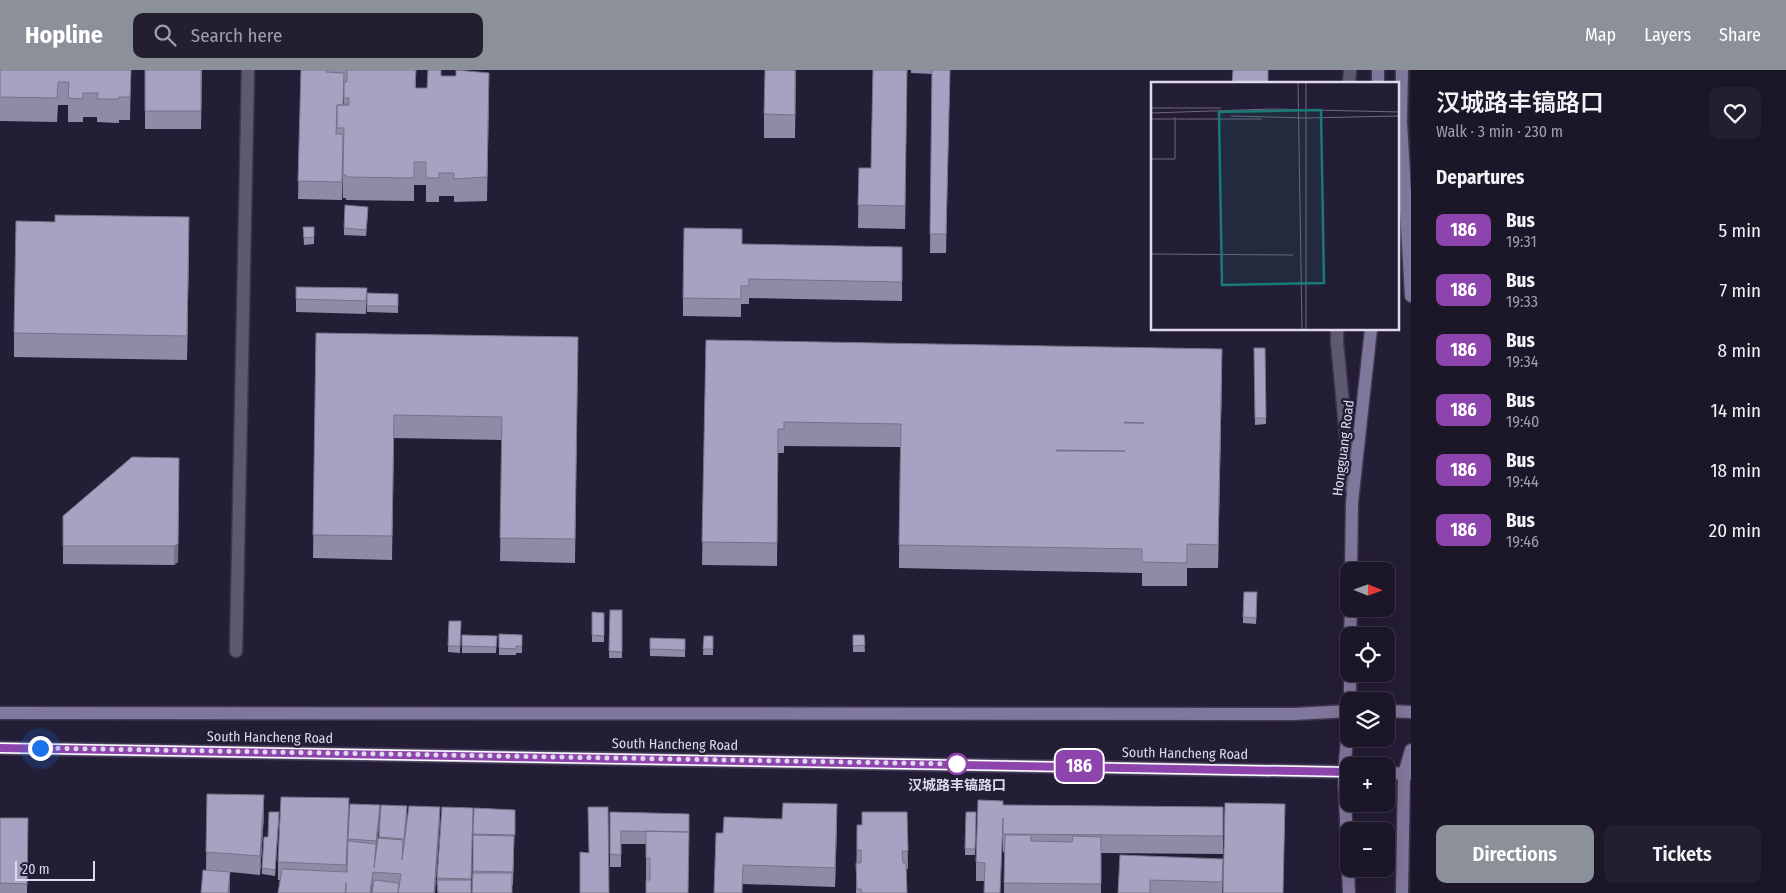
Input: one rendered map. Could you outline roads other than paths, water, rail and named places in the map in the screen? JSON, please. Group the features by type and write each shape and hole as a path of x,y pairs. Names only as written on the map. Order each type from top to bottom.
{"main road":[{"path":"1402,70 1401,122 1411,296"},
{"name":"Hongguang Road","path":"1351,562 1352,502 1371,330"},
{"name":"South Hancheng Road","path":"0,713 1294,714 1340,711"},
{"path":"1395,711 1411,712"},
{"name":"South Hancheng Road","path":"0,748 1340,772"},
{"path":"1402,893 1407,774 1411,750"},
{"path":"1347,812 1349,893"}],"street":[{"path":"236,651 248,70"},
{"path":"1337,330 1352,502"}],"place":[{"name":"汉城路丰镐路口","path":"957,764"}]}
